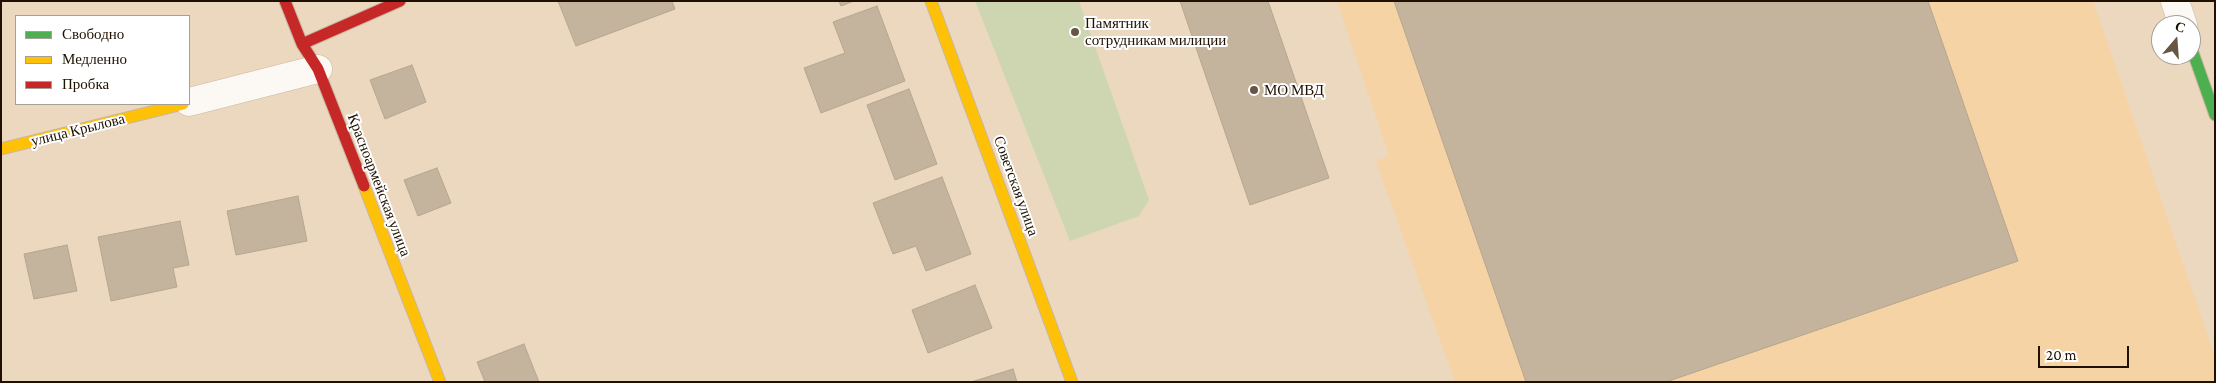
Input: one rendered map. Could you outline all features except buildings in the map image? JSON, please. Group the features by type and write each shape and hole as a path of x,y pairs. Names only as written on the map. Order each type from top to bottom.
{"street":[{"name":"Красноармейская улица","path":"285,1 302,44 318,70 440,382"},
{"path":"302,44 400,1"},
{"name":"Советская улица","path":"931,1 1072,382"},
{"path":"2175,1 2180,15"},
{"path":"2197,65 2215,115"},
{"path":"190,102 318,70"},
{"name":"улица Крылова","path":"1,149 179,105"}],"shaded area":[{"path":"1337,1 2093,1 2215,357 2215,382 1455,382 1376,161 1389,156"}],"green space":[{"path":"975,1 1079,1 1149,200 1139,216 1070,241"}],"traffic: fast":[{"path":"2197,65 2215,115"}],"traffic: slow":[{"path":"931,1 1072,382"},
{"path":"1,149 179,105"},
{"path":"364,186 440,382"}],"traffic: jam":[{"path":"285,1 302,44 318,69 364,186"},
{"path":"302,44 400,1"}],"place":[{"name":"Памятник сотрудникам милиции","path":"1075,32"},
{"name":"МО МВД","path":"1254,90"}]}
